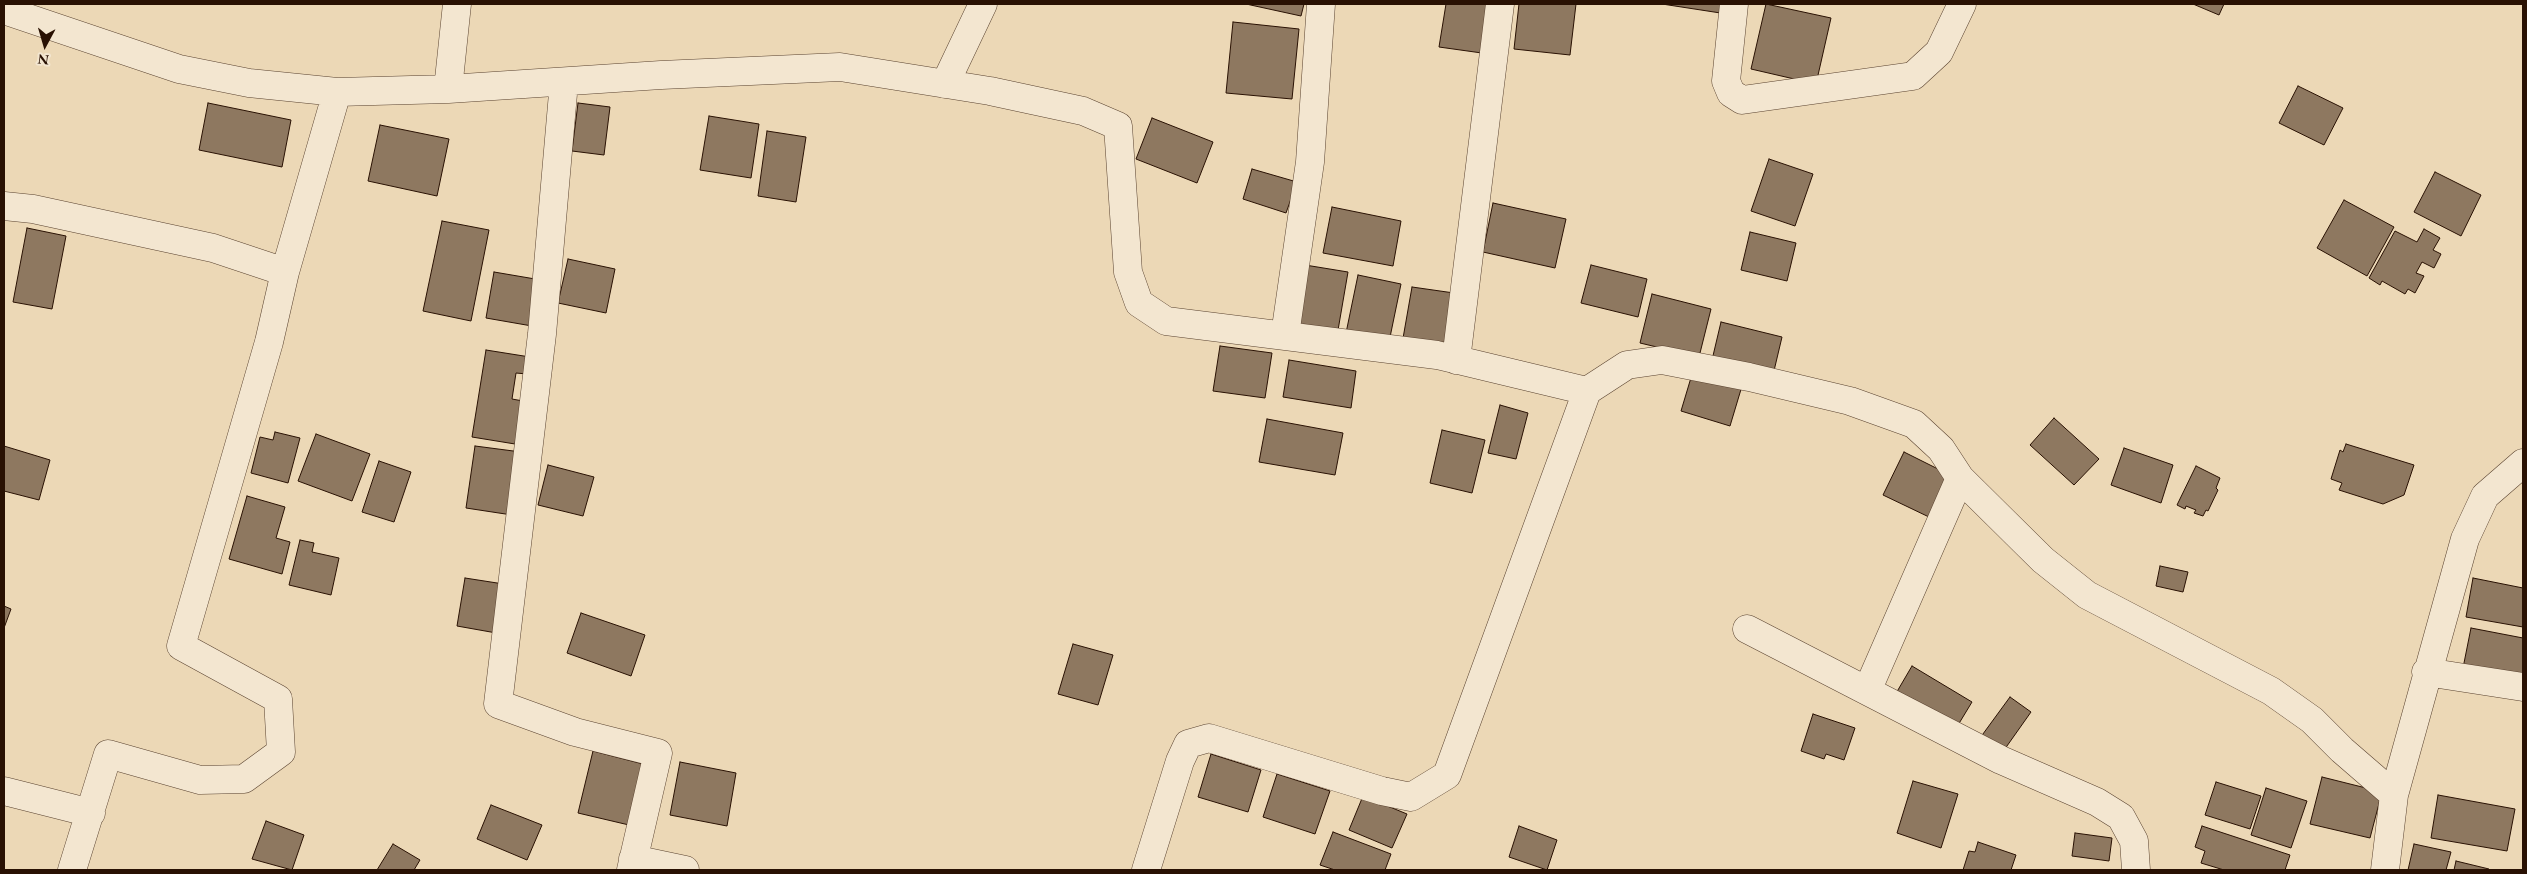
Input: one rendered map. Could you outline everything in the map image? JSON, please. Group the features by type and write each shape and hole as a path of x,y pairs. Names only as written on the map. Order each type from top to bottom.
{"street":[{"path":"448,89 457,4"},
{"path":"944,84 984,4"},
{"path":"1285,335 1310,162 1321,4"},
{"path":"1456,360 1500,4"},
{"path":"1734,4 1726,81 1731,93 1742,100 1913,76 1939,52 1962,4"},
{"path":"4,10 179,68 249,83 337,92 448,89 840,67 944,84 1083,111 1118,126 1128,272 1139,304 1166,321 1285,335 1456,360 1587,391"},
{"path":"564,82 542,334 498,704 576,732 658,753 632,864 685,870"},
{"path":"72,870 108,754 200,780 244,779 281,752 278,699 181,646 269,342 285,272 337,92"},
{"path":"4,206 33,209 213,248 285,272"},
{"path":"1146,870 1180,761 1188,744 1209,738 1382,791 1411,797 1447,775 1587,391 1627,366 1662,360 1749,377 1850,401 1914,424 1940,449 1960,478 2043,560 2087,595 2271,691 2312,720 2342,750 2394,795"},
{"path":"2385,870 2394,795 2426,672 2465,539 2484,496 2523,463"},
{"path":"1867,690 1960,478"},
{"path":"1747,629 2001,760 2097,802 2121,816 2134,841 2136,870"},
{"path":"2426,672 2523,687"},
{"path":"4,792 91,813"}],"building":[{"path":"1246,4 1304,4 1301,16"},
{"path":"1446,4 1496,4 1489,54 1439,47"},
{"path":"1519,4 1576,4 1570,55 1514,49"},
{"path":"1662,4 1729,4 1727,14"},
{"path":"1766,4 1831,18 1816,84 1751,69"},
{"path":"2193,4 2224,4 2219,15"},
{"path":"1233,22 1299,29 1292,99 1226,93"},
{"path":"2298,86 2343,108 2324,145 2279,123"},
{"path":"208,103 291,120 282,167 199,150"},
{"path":"578,103 610,107 604,155 572,151"},
{"path":"709,116 759,124 751,178 700,170"},
{"path":"1152,118 1213,142 1197,183 1136,159"},
{"path":"380,125 449,139 437,196 368,181"},
{"path":"767,131 806,137 796,202 758,196"},
{"path":"1769,159 1813,174 1795,226 1751,211"},
{"path":"1252,169 1297,182 1286,213 1243,199"},
{"path":"2435,172 2481,195 2461,236 2414,212"},
{"path":"2344,200 2394,227 2367,276 2317,248"},
{"path":"1493,203 1566,219 1555,268 1483,252"},
{"path":"1332,207 1401,221 1393,266 1323,253"},
{"path":"442,221 489,230 471,321 423,311"},
{"path":"27,228 66,236 52,309 13,302"},
{"path":"2424,229 2440,238 2433,250 2441,254 2434,268 2422,262 2416,273 2424,276 2415,293 2408,289 2405,294 2382,281 2380,285 2369,278 2395,231 2417,242"},
{"path":"1750,232 1796,243 1787,281 1741,270"},
{"path":"568,259 615,269 606,313 558,303"},
{"path":"1305,265 1348,272 1337,336 1294,329"},
{"path":"1591,265 1647,279 1638,317 1581,303"},
{"path":"494,272 541,280 532,326 486,318"},
{"path":"1358,275 1401,284 1389,342 1346,333"},
{"path":"1412,287 1454,293 1445,351 1402,344"},
{"path":"1652,294 1711,309 1699,357 1640,343"},
{"path":"1721,322 1782,337 1773,375 1712,360"},
{"path":"1220,346 1272,353 1265,398 1213,391"},
{"path":"486,350 530,357 527,374 516,373 512,399 523,401 515,444 472,437"},
{"path":"1289,360 1356,371 1351,408 1283,397"},
{"path":"1693,371 1742,386 1730,426 1681,411"},
{"path":"1500,405 1528,413 1516,459 1488,453"},
{"path":"2054,418 2099,459 2074,485 2030,445"},
{"path":"1267,419 1343,433 1335,475 1259,462"},
{"path":"1442,430 1485,440 1472,493 1430,483"},
{"path":"275,432 300,438 288,483 251,473 260,437 273,440"},
{"path":"316,434 370,454 352,501 298,481"},
{"path":"2346,444 2414,465 2404,495 2383,504 2339,490 2342,483 2331,479 2340,450 2343,452"},
{"path":"4,446 50,460 39,500 4,491"},
{"path":"475,446 521,452 512,515 466,508"},
{"path":"2124,448 2173,465 2161,503 2111,485"},
{"path":"1904,452 1950,475 1929,517 1883,495"},
{"path":"379,461 411,472 394,522 362,512"},
{"path":"548,465 594,477 583,516 538,505"},
{"path":"2196,466 2220,478 2216,488 2218,490 2208,511 2206,510 2203,516 2194,513 2196,510 2186,506 2185,509 2177,505"},
{"path":"247,496 285,507 276,538 290,542 282,574 229,559"},
{"path":"300,540 314,543 312,552 339,558 331,595 289,585"},
{"path":"2160,566 2188,572 2183,592 2156,586"},
{"path":"465,578 510,585 502,634 457,626"},
{"path":"2473,578 2523,588 2523,627 2466,617"},
{"path":"4,606 11,609 4,628"},
{"path":"581,613 645,635 631,676 567,653"},
{"path":"2471,628 2523,638 2523,685 2462,673"},
{"path":"1073,644 1113,655 1098,705 1058,694"},
{"path":"1912,666 1972,702 1955,730 1895,695"},
{"path":"2010,697 2031,712 2002,753 1980,738"},
{"path":"1813,714 1855,728 1844,760 1826,754 1824,759 1801,751"},
{"path":"593,751 643,764 629,825 578,813"},
{"path":"1211,754 1261,770 1248,812 1198,797"},
{"path":"680,762 736,773 727,826 670,815"},
{"path":"1277,774 1330,791 1315,834 1263,817"},
{"path":"2322,777 2382,792 2370,838 2310,824"},
{"path":"1913,781 1958,794 1941,848 1897,833"},
{"path":"2216,782 2261,796 2250,829 2205,815"},
{"path":"2266,788 2307,801 2291,848 2251,835"},
{"path":"2438,795 2515,809 2507,851 2431,838"},
{"path":"1363,796 1407,814 1392,848 1349,830"},
{"path":"491,805 542,825 527,860 477,839"},
{"path":"266,821 304,835 292,870 252,859"},
{"path":"1519,826 1557,840 1547,870 1509,857"},
{"path":"2202,826 2290,855 2285,870 2224,870 2201,863 2205,851 2195,847"},
{"path":"1333,832 1391,854 1385,870 1335,870 1320,865"},
{"path":"2075,833 2112,838 2109,861 2072,856"},
{"path":"1978,842 2016,855 2011,870 1963,870 1969,851 1975,852"},
{"path":"393,844 420,860 414,870 377,870"},
{"path":"2414,844 2451,852 2446,870 2408,870"},
{"path":"2456,861 2489,869 2489,870 2454,870"}]}
